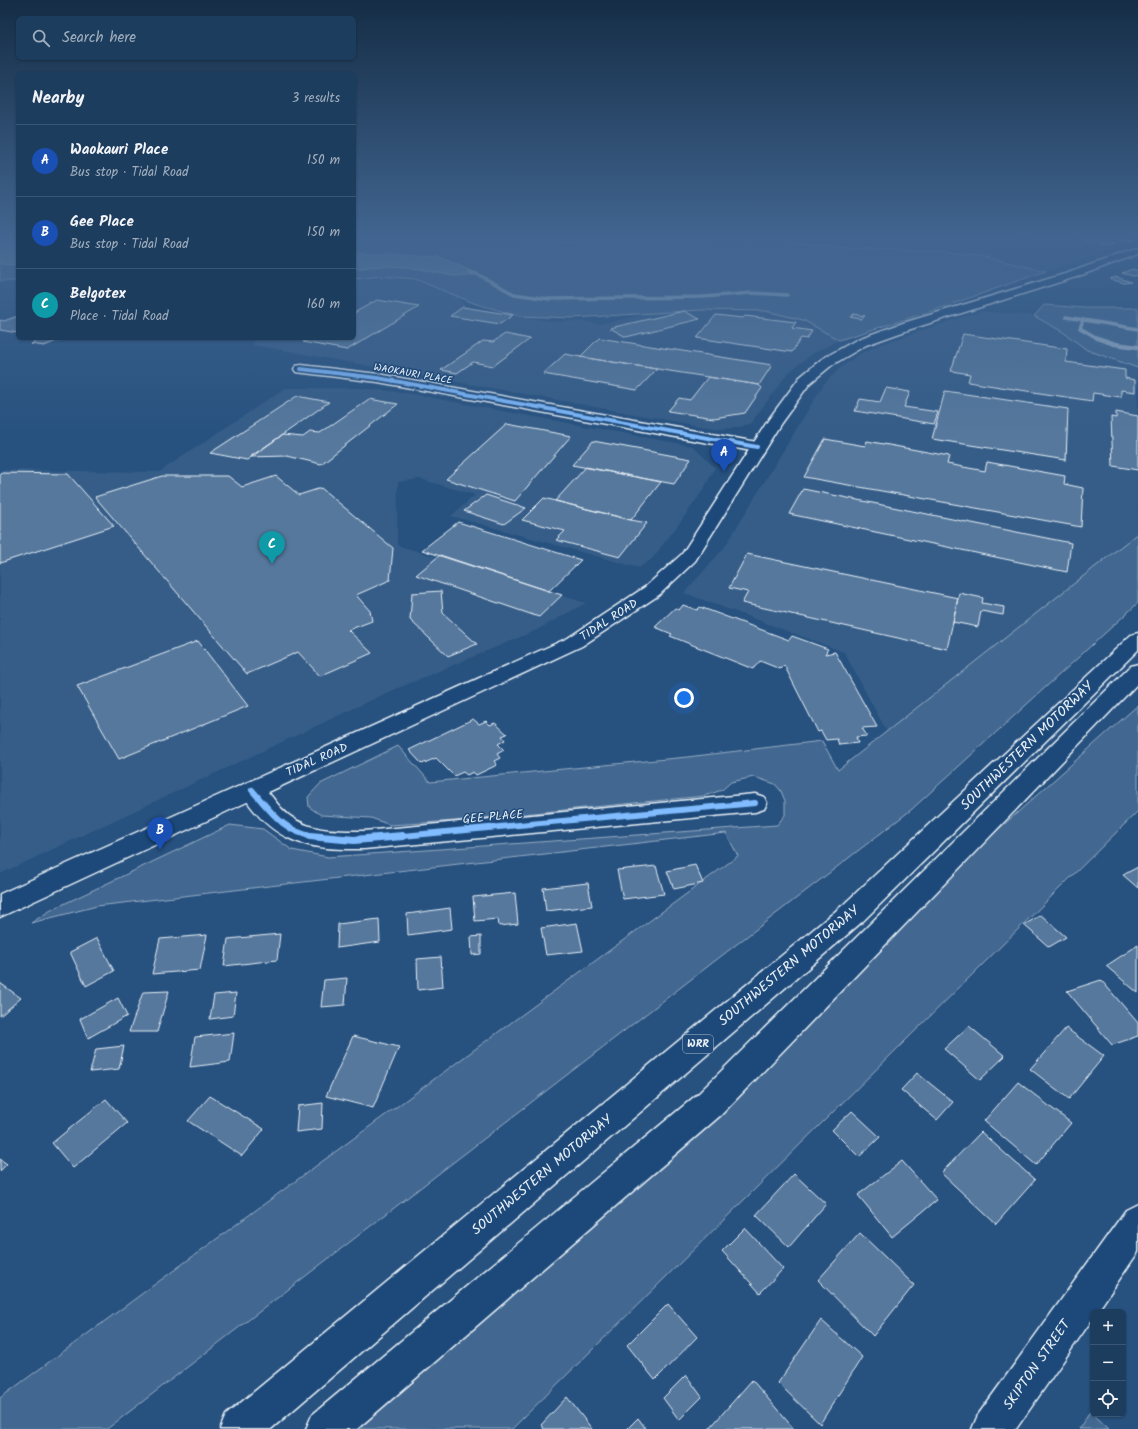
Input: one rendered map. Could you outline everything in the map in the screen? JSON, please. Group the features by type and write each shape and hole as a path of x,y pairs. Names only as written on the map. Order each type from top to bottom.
{"main road":[{"name":"TIDAL ROAD","path":"0,906 575,642 652,591 689,557 757,447 805,380 827,362 862,342 907,326 979,304"},
{"name":"WAOKAURI PLACE","path":"301,370 378,378 757,447"},
{"name":"SOUTHWESTERN MOTORWAY","path":"240,1429 853,913 1138,639"},
{"name":"SOUTHWESTERN MOTORWAY","path":"326,1429 710,1104 1138,671"},
{"name":"GEE PLACE","path":"252,790 284,826 316,838 342,840 371,839 755,803"},
{"name":"SKIPTON STREET","path":"992,1429 1138,1222"}],"shaded area":[{"path":"356,304 463,304 465,306 554,322 581,321 600,324 676,308 766,311 803,320 839,340 812,354 788,373 751,423 740,427 724,429 705,427 253,345 254,340 356,340"},
{"path":"476,304 953,304 839,340 803,320 766,311 702,310 573,318 519,316"},
{"path":"1044,305 1085,308 1138,308 1138,368 1087,350 1063,332 1034,316"},
{"path":"981,311 1034,316 1063,332 1087,350 1138,368 1138,533 887,732 844,652 684,593 724,548 823,385 840,368 858,355 878,345"},
{"path":"285,388 359,388 406,393 693,446 715,468 704,489 685,516 652,559 639,568 451,516 475,495 420,479 398,482 397,545 586,603 537,630 389,692 0,874 0,470 159,472"},
{"path":"1138,533 1138,603 911,810 107,1429 0,1429 0,1398 738,856 726,833 97,906 31,923 51,910 230,825 263,829 292,850 328,857 777,825 785,815 785,801 781,791 775,784 754,777 731,782 722,790 704,796 454,821 390,825 371,818 321,815 309,807 308,797 320,784 398,746 430,782 687,757 822,741 838,770"},
{"path":"1138,705 1138,811 512,1429 326,1429"},
{"path":"1090,1411 1090,1417 1096,1417 1109,1429 1079,1429"}],"building":[{"path":"370,304 399,304 419,307 347,350 303,342 306,340 356,340 356,312"},
{"path":"463,307 513,315 500,324 450,316"},
{"path":"684,311 700,319 626,337 610,328"},
{"path":"854,314 865,316 861,319 850,317"},
{"path":"716,315 743,318 745,316 796,322 792,328 812,331 807,339 801,338 792,352 697,338"},
{"path":"16,317 16,333 0,330 0,320 4,321"},
{"path":"505,334 530,339 493,366 473,362 457,373 441,370 483,341 493,342"},
{"path":"963,334 1067,349 1066,362 1125,370 1125,378 1135,380 1135,392 1121,390 1121,397 1093,393 1092,401 968,382 970,374 951,371"},
{"path":"599,338 772,365 759,385 580,357"},
{"path":"38,340 59,340 44,346 31,344"},
{"path":"565,354 657,369 637,390 543,374"},
{"path":"708,377 759,385 762,388 745,413 714,418 668,411 679,398 690,400"},
{"path":"886,388 910,392 904,407 938,412 934,424 855,411 860,399 880,402"},
{"path":"945,391 1068,409 1066,460 932,439"},
{"path":"297,396 329,402 247,460 210,453"},
{"path":"369,399 398,404 321,464 287,456 250,457 282,435 303,437 310,432 320,433"},
{"path":"1116,412 1138,416 1138,470 1113,466 1111,417 1116,418"},
{"path":"507,424 571,436 515,501 446,479"},
{"path":"825,439 865,446 867,441 949,456 947,464 985,471 987,462 1065,476 1064,484 1083,488 1081,527 804,477"},
{"path":"593,441 691,459 674,484 572,465"},
{"path":"586,467 661,482 631,520 555,501"},
{"path":"0,473 68,474 114,526 0,563"},
{"path":"162,476 228,476 242,487 276,476 299,495 321,488 393,548 390,580 356,595 370,611 372,621 348,630 372,653 320,676 298,652 247,674 95,497"},
{"path":"803,489 1071,543 1067,572 789,514"},
{"path":"486,495 526,508 504,524 464,511"},
{"path":"544,498 647,523 620,557 556,540 565,531 522,520"},
{"path":"458,522 581,560 549,591 422,550"},
{"path":"747,554 958,598 947,649 742,603 748,592 729,588"},
{"path":"440,555 562,595 539,617 416,575"},
{"path":"441,591 443,613 477,644 448,656 410,620 412,593"},
{"path":"959,593 983,598 982,603 1004,607 1003,615 981,611 978,627 953,622"},
{"path":"683,605 697,610 700,607 789,640 792,636 828,649 825,654 835,652 877,727 862,728 867,736 856,737 858,743 839,745 837,739 826,740 821,731 818,732 784,665 780,669 760,661 753,669 670,636 672,634 655,627 675,608 679,610"},
{"path":"198,641 248,706 119,759 77,686"},
{"path":"473,719 479,724 486,721 490,725 495,723 507,734 502,736 505,740 498,744 504,750 497,754 500,758 494,761 497,765 476,775 473,772 467,775 463,772 454,776 436,758 422,764 409,750"},
{"path":"695,865 703,883 674,889 667,871"},
{"path":"656,866 664,894 623,899 617,870"},
{"path":"1138,867 1138,888 1123,875"},
{"path":"588,883 592,906 546,911 543,888"},
{"path":"515,893 518,924 499,926 498,919 475,921 473,897"},
{"path":"450,908 452,929 408,935 407,914"},
{"path":"1041,915 1066,937 1049,947 1024,925"},
{"path":"379,919 380,942 337,948 338,924"},
{"path":"577,923 583,951 546,955 541,928"},
{"path":"280,934 277,960 224,966 228,939"},
{"path":"207,935 200,970 152,974 160,939"},
{"path":"481,936 481,954 472,955 471,937"},
{"path":"97,938 114,971 86,986 70,952"},
{"path":"1138,945 1138,993 1106,966"},
{"path":"441,957 443,987 418,990 417,959"},
{"path":"347,978 345,1005 321,1007 324,980"},
{"path":"1101,980 1138,1023 1138,1036 1112,1045 1067,991"},
{"path":"0,983 21,998 0,1016"},
{"path":"169,991 157,1032 129,1032 143,992"},
{"path":"236,993 233,1016 210,1019 214,995"},
{"path":"118,998 127,1016 88,1038 80,1019"},
{"path":"969,1026 1005,1056 980,1080 944,1049"},
{"path":"1066,1028 1104,1056 1069,1099 1030,1069"},
{"path":"234,1033 230,1062 190,1067 195,1037"},
{"path":"353,1036 399,1047 373,1108 326,1096"},
{"path":"124,1046 119,1069 90,1072 96,1049"},
{"path":"917,1073 953,1102 937,1120 901,1090"},
{"path":"1018,1082 1071,1123 1036,1165 984,1121"},
{"path":"210,1096 264,1129 242,1156 188,1121"},
{"path":"106,1099 127,1123 73,1168 52,1143"},
{"path":"323,1103 322,1129 296,1132 298,1106"},
{"path":"852,1111 880,1137 859,1157 832,1130"},
{"path":"981,1132 1035,1180 996,1224 941,1173"},
{"path":"0,1159 7,1164 0,1171"},
{"path":"902,1161 937,1200 892,1237 858,1195"},
{"path":"794,1174 826,1204 789,1247 756,1215"},
{"path":"745,1228 783,1269 760,1293 722,1251"},
{"path":"860,1233 914,1285 873,1336 818,1280"},
{"path":"668,1304 697,1337 655,1380 627,1345"},
{"path":"821,1320 862,1357 820,1424 778,1383"},
{"path":"686,1375 702,1397 679,1420 663,1398"},
{"path":"752,1380 794,1429 709,1429"},
{"path":"567,1397 592,1429 544,1429 541,1425"},
{"path":"638,1418 646,1429 627,1429"}],"waterway":[{"path":"1066,317 1138,329"},
{"path":"1083,320 1080,328 1098,338"},
{"path":"1098,338 1115,344 1138,347"}],"cycle path":[{"path":"301,369 378,378 757,447"},
{"path":"252,790 276,819 294,831 303,835 323,839 344,840 364,840 755,803"}],"place":[{"name":"Waokauri Place","path":"724,472"},
{"name":"Belgotex","path":"272,564"},
{"name":"Gee Place","path":"160,850"}]}
